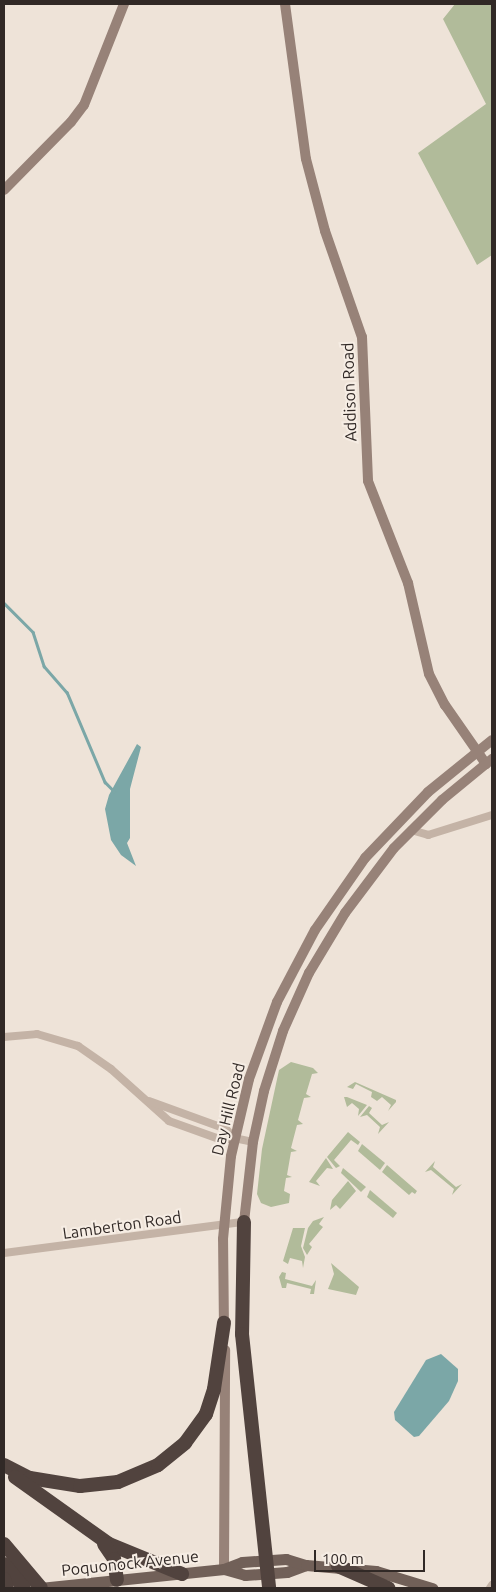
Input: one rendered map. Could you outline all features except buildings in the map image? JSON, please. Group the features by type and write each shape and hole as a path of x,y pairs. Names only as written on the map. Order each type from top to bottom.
{"highway":[{"path":"244,1222 242,1334 269,1588"},
{"path":"4,1466 30,1478 80,1486 118,1482 158,1465 190,1438 206,1414 214,1389 224,1323"},
{"path":"4,1466 100,1540 131,1556 164,1564 182,1574"},
{"path":"100,1540 114,1559 117,1580"},
{"path":"4,1544 40,1588"},
{"path":"338,1566 388,1588"},
{"path":"4,1569 7,1588"},
{"path":"4,1569 24,1588"}],"main road":[{"path":"4,190 71,122 84,105 124,4"},
{"name":"Addison Road","path":"285,4 301,132 314,197 362,337 368,481 408,583 429,674 445,705 476,751 489,761"},
{"name":"Day Hill Road","path":"224,1569 227,1442 224,1225 234,1138 261,1042 294,967 340,892 399,819 476,751 492,740"},
{"name":"Day Hill Road","path":"244,1222 253,1142 277,1047 309,973 353,901 411,830 489,761"},
{"path":"340,892 353,901"},
{"path":"294,967 309,973"},
{"name":"Poquonock Avenue","path":"40,1588 224,1569 246,1575 287,1572 306,1565 338,1566 386,1573 432,1588"}],"street":[{"path":"411,830 428,835 492,815"},
{"path":"4,1037 37,1034 78,1046 89,1052 149,1101 158,1114 174,1123 222,1140 234,1138 253,1142"},
{"path":"149,1101 226,1129 234,1138"},
{"name":"Lamberton Road","path":"4,1253 244,1222"}],"green space":[{"path":"455,4 492,4 492,255 477,265 418,153 486,104 443,19"},
{"path":"291,1062 313,1068 318,1073 312,1074 306,1094 311,1097 304,1098 298,1120 303,1124 297,1125 291,1148 297,1151 291,1152 287,1175 292,1177 286,1178 284,1191 290,1194 289,1203 271,1207 261,1203 257,1194 262,1149 279,1070"},
{"path":"355,1082 396,1100 396,1102 388,1111 391,1105 382,1097 377,1101 371,1097 372,1092 356,1084 353,1089 347,1087"},
{"path":"344,1097 367,1105 358,1116 359,1109 352,1103 347,1107"},
{"path":"369,1106 372,1108 369,1113 382,1125 389,1122 378,1134 380,1127 367,1115 360,1117"},
{"path":"348,1132 360,1142 358,1145 351,1140 334,1160 340,1166 336,1168 327,1157"},
{"path":"362,1144 385,1163 380,1170 358,1151"},
{"path":"326,1158 333,1169 327,1168 316,1181 320,1186 309,1182"},
{"path":"435,1161 433,1167 456,1187 462,1184 452,1195 454,1189 431,1170 425,1172"},
{"path":"387,1165 417,1191 415,1194 412,1192 409,1195 382,1172"},
{"path":"343,1168 366,1187 361,1192 341,1173"},
{"path":"348,1181 356,1191 340,1209 336,1205 330,1210 332,1200"},
{"path":"370,1190 397,1213 393,1218 367,1197"},
{"path":"324,1217 319,1224 323,1227 309,1244 312,1247 307,1255 303,1248 308,1228 313,1221"},
{"path":"293,1228 305,1228 301,1246 305,1257 303,1268 302,1261 290,1258 288,1264 283,1261"},
{"path":"331,1263 359,1287 356,1295 328,1289 334,1274"},
{"path":"282,1272 286,1273 285,1279 312,1286 316,1280 314,1294 310,1294 311,1289 287,1283 286,1288 282,1288 279,1277"}],"water":[{"path":"137,744 141,747 130,789 130,838 127,843 136,866 121,855 111,840 105,809 109,795"},
{"path":"441,1354 458,1369 458,1381 449,1401 419,1436 414,1437 395,1420 394,1412 426,1360"}],"waterway":[{"path":"4,603 33,632 44,666 67,692 105,782 114,791"}]}
